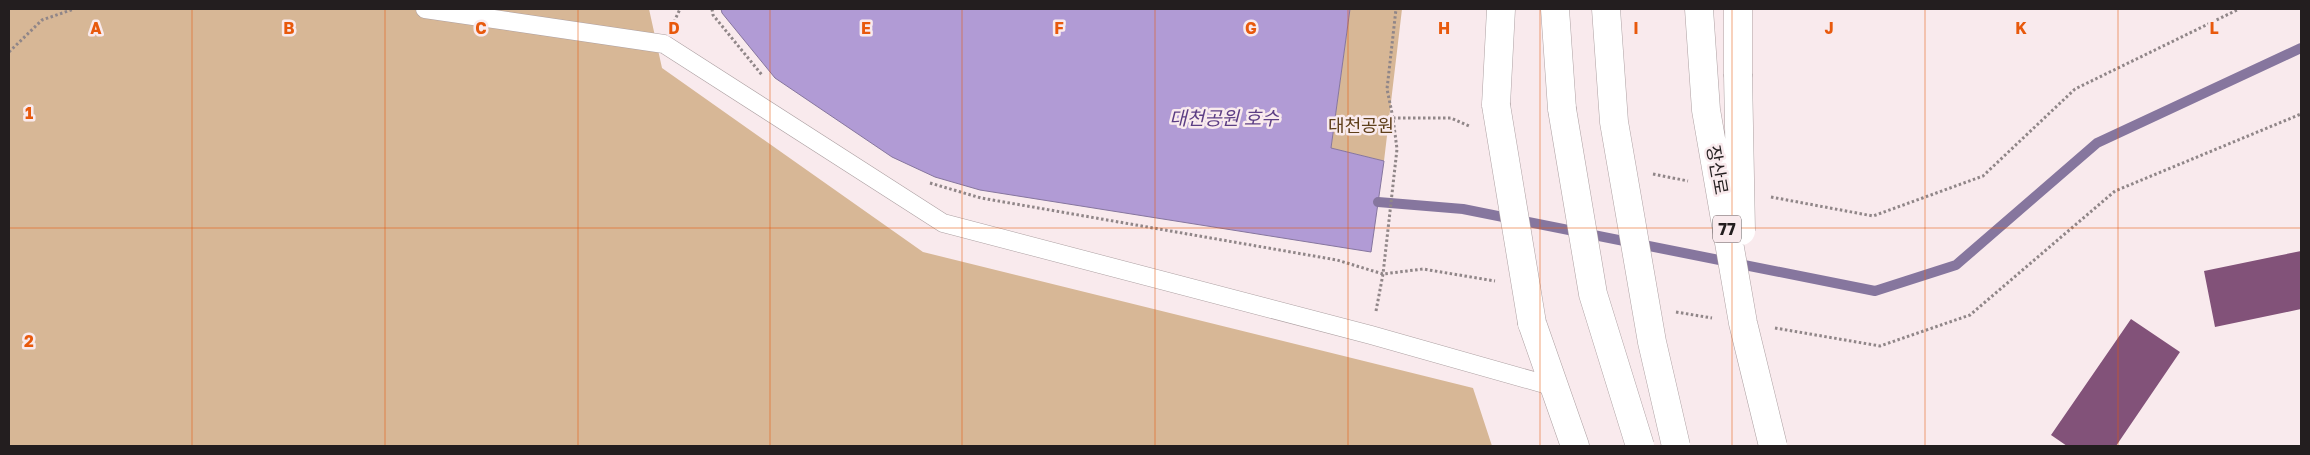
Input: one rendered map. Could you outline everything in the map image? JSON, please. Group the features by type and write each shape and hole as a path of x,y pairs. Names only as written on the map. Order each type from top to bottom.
{"main road":[{"path":"1500,9 1496,104 1532,323 1575,446"},
{"path":"1555,9 1562,109 1593,294 1640,446"},
{"path":"1606,9 1614,122 1652,342 1676,446"},
{"name":"장산로","path":"1699,9 1706,110 1743,322 1773,446"},
{"path":"1738,9 1743,322"}],"lane":[{"path":"425,9 664,44 943,223 1371,335 1554,387"}],"path":[{"path":"9,52 42,20 74,9"},
{"path":"712,9 713,15 768,81"},
{"path":"1371,335 1383,274 1397,149 1394,118 1387,89 1396,9"},
{"path":"1768,196 1873,216 1983,176 2075,89 2239,9"},
{"path":"1773,328 1880,346 1970,315 2115,191 2301,114"},
{"path":"1394,118 1451,118 1477,129"},
{"path":"1644,173 1692,182"},
{"path":"928,182 981,198 1337,260 1383,274 1423,269 1501,282"},
{"path":"1666,310 1715,318"}],"green space":[{"path":"9,9 649,9 662,68 923,252 1473,388 1492,446 9,446"},
{"name":"대천공원","path":"1350,9 1402,9 1384,161 1331,148"}],"water":[{"name":"대천공원 호수","path":"721,9 1350,9 1331,148 1384,161 1371,252 980,190 935,177 892,157 775,78 722,13"}],"building":[{"path":"2301,251 2301,309 2215,327 2204,271"},
{"path":"2131,319 2180,352 2116,446 2067,446 2051,435"}],"waterway":[{"path":"1378,202 1463,209 1875,291 1956,265 2097,143 2301,48"}]}
